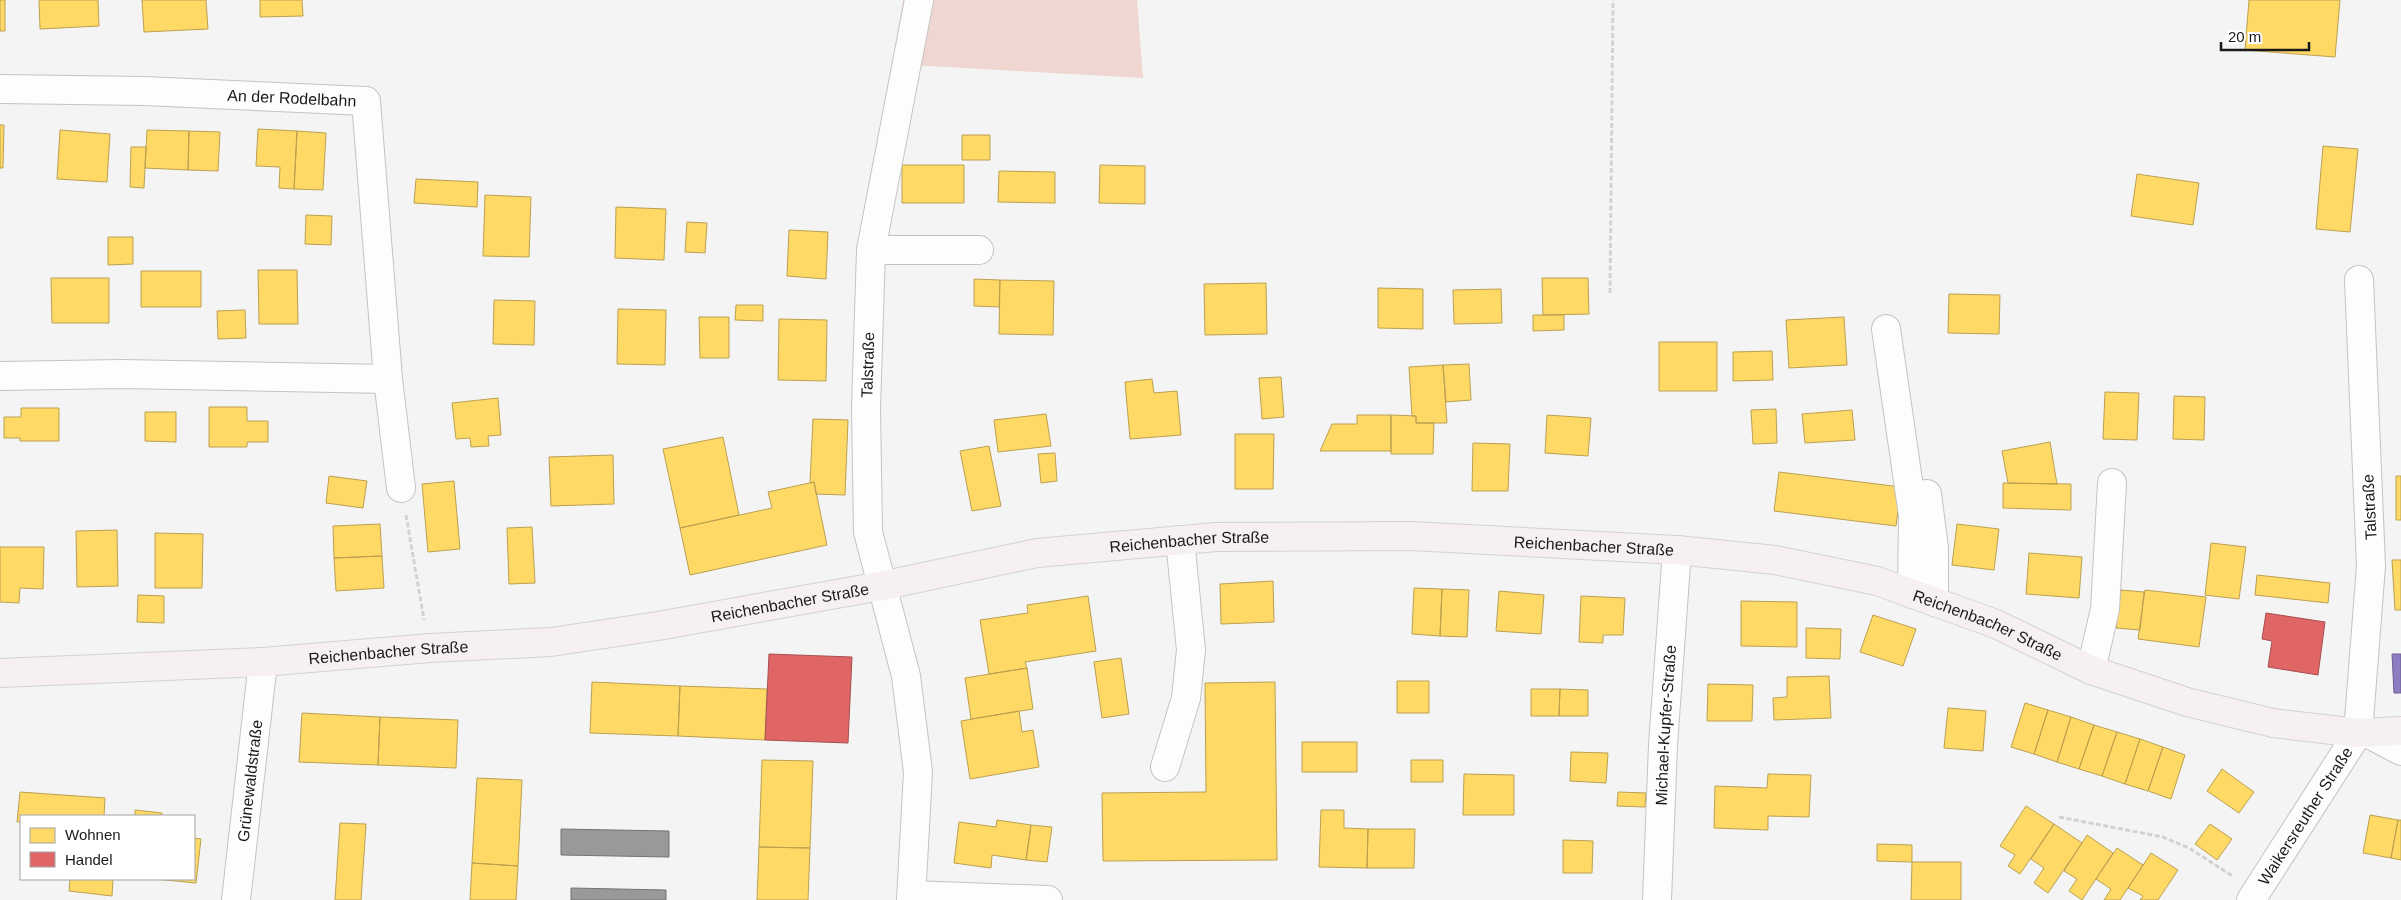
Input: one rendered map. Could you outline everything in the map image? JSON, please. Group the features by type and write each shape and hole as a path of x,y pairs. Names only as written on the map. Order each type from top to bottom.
{"main road":[{"name":"Reichenbacher Straße","path":"0,673 263,662 430,648 550,642 658,626 882,586 1037,553 1216,537 1411,536 1677,550 1775,560 1877,582 1996,624 2091,670 2187,702 2273,723 2363,733 2401,731"}],"street":[{"name":"Talstraße","path":"912,898 918,772 906,676 868,532 866,408 870,250 919,0"},
{"name":"An der Rodelbahn","path":"0,89 144,91 366,101 388,380 401,488"},
{"path":"870,250 979,250"},
{"name":"Talstraße","path":"2358,280 2371,566 2363,733"},
{"path":"1886,329 1923,598"},
{"path":"0,376 121,374 388,380"},
{"path":"1920,434 1934,548 1923,598"},
{"path":"2091,670 2105,609 2112,483"},
{"path":"1165,766 1186,698 1191,650 1180,540"},
{"name":"Michael-Kupfer-Straße","path":"1657,900 1661,780 1677,550"},
{"name":"Grünewaldstraße","path":"236,900 263,662"},
{"path":"2363,733 2401,751"},
{"name":"Waikersreuther Straße","path":"2254,896 2363,733"},
{"path":"912,898 1048,900"}],"path":[{"path":"1610,293 1613,0"},
{"path":"401,488 430,648"},
{"path":"2060,817 2164,837 2189,848 2254,896"}],"shaded area":[{"path":"903,0 1137,0 1143,78 893,64"}],"building: Wohnen":[{"path":"0,0 5,0 5,31 0,31"},
{"path":"39,0 98,0 99,26 40,29"},
{"path":"142,0 206,0 208,29 144,32"},
{"path":"260,0 302,0 303,16 260,17"},
{"path":"2249,0 2340,0 2335,57 2245,50"},
{"path":"0,125 4,125 3,168 0,168"},
{"path":"258,129 297,131 294,189 279,188 280,167 256,166"},
{"path":"60,130 110,134 107,182 57,179"},
{"path":"147,130 189,131 188,170 145,168"},
{"path":"189,131 220,132 218,171 188,170"},
{"path":"297,131 326,133 323,190 294,189"},
{"path":"962,135 990,135 990,160 962,160"},
{"path":"2323,146 2358,149 2350,232 2316,229"},
{"path":"131,147 146,147 144,188 130,187"},
{"path":"902,165 964,165 964,203 902,203"},
{"path":"1100,165 1145,166 1145,204 1099,203"},
{"path":"999,171 1055,172 1055,203 998,202"},
{"path":"2137,174 2199,183 2193,225 2131,216"},
{"path":"416,179 478,182 477,207 414,203"},
{"path":"485,195 531,197 529,257 483,256"},
{"path":"616,207 666,209 664,260 615,258"},
{"path":"306,215 332,216 331,245 305,244"},
{"path":"687,222 707,223 705,253 685,252"},
{"path":"789,230 828,232 826,279 787,276"},
{"path":"108,237 133,237 133,264 108,265"},
{"path":"258,270 297,270 298,324 259,324"},
{"path":"141,271 201,271 201,307 141,307"},
{"path":"51,278 109,278 109,323 52,323"},
{"path":"1542,278 1588,278 1589,314 1543,315"},
{"path":"974,279 1000,280 999,307 974,306"},
{"path":"1000,280 1054,281 1053,335 999,334"},
{"path":"1266,283 1267,334 1205,335 1204,284"},
{"path":"1378,288 1423,289 1423,329 1378,328"},
{"path":"1501,289 1502,323 1454,324 1453,290"},
{"path":"1949,294 2000,295 1999,334 1948,333"},
{"path":"494,300 535,301 534,345 493,344"},
{"path":"736,305 763,305 763,321 735,320"},
{"path":"618,309 666,310 665,365 617,364"},
{"path":"245,310 246,338 218,339 217,311"},
{"path":"1533,315 1564,315 1564,330 1533,331"},
{"path":"699,317 729,317 729,358 700,358"},
{"path":"1844,317 1847,365 1789,368 1786,320"},
{"path":"779,319 827,320 826,381 778,380"},
{"path":"1659,342 1717,342 1717,391 1659,391"},
{"path":"1772,351 1773,380 1733,381 1733,352"},
{"path":"1469,364 1471,400 1446,402 1443,365"},
{"path":"1443,365 1447,423 1416,423 1416,416 1412,416 1409,367"},
{"path":"1281,377 1284,417 1262,419 1259,378"},
{"path":"1152,379 1154,393 1177,391 1181,435 1130,439 1125,382"},
{"path":"2105,392 2139,393 2137,440 2103,439"},
{"path":"2174,396 2205,397 2204,440 2173,439"},
{"path":"498,398 501,435 488,436 489,446 471,447 470,438 456,439 452,403"},
{"path":"209,407 247,407 247,421 268,421 268,442 247,442 247,447 209,447"},
{"path":"21,408 59,408 59,441 20,441 20,438 4,438 4,417 21,417"},
{"path":"1776,409 1777,443 1753,444 1751,410"},
{"path":"1852,410 1855,440 1805,443 1802,414"},
{"path":"145,412 176,412 176,442 145,441"},
{"path":"1046,414 1051,446 998,452 994,420"},
{"path":"1357,415 1391,415 1391,451 1320,451 1332,424 1357,424"},
{"path":"1391,415 1416,416 1416,423 1434,423 1433,454 1391,454"},
{"path":"1547,415 1591,418 1588,456 1545,453"},
{"path":"813,419 848,420 845,495 816,494 814,482 810,483"},
{"path":"1235,434 1274,434 1273,489 1235,489"},
{"path":"723,437 739,515 680,528 663,449"},
{"path":"2050,442 2057,484 2008,483 2002,451"},
{"path":"1473,443 1510,444 1508,491 1472,491"},
{"path":"989,446 1001,506 972,511 960,451"},
{"path":"1055,453 1057,481 1041,483 1038,454"},
{"path":"613,455 614,504 551,506 549,457"},
{"path":"1779,472 1901,487 1896,526 1774,511"},
{"path":"329,476 367,481 363,508 326,503"},
{"path":"2396,476 2401,476 2401,520 2396,520"},
{"path":"454,481 460,549 428,552 422,484"},
{"path":"814,482 827,545 690,575 680,528 772,508 768,492"},
{"path":"2003,483 2071,484 2071,510 2003,508"},
{"path":"380,524 382,556 334,558 333,526"},
{"path":"1957,524 1999,529 1994,570 1952,565"},
{"path":"532,527 535,583 509,584 507,528"},
{"path":"117,530 118,586 77,587 76,531"},
{"path":"155,533 203,534 202,588 155,588"},
{"path":"2211,543 2246,547 2239,599 2205,595"},
{"path":"0,547 44,547 43,589 20,588 19,603 0,602"},
{"path":"2029,553 2082,557 2079,598 2026,594"},
{"path":"382,556 384,588 336,591 334,558"},
{"path":"2392,560 2401,560 2401,610 2395,610"},
{"path":"2257,575 2330,583 2328,603 2255,595"},
{"path":"1273,581 1274,622 1221,624 1220,584"},
{"path":"1414,588 1442,589 1440,636 1412,634"},
{"path":"1442,589 1469,590 1467,637 1440,636"},
{"path":"2121,590 2144,592 2140,630 2116,628"},
{"path":"2145,590 2206,597 2199,647 2138,639"},
{"path":"1499,591 1544,595 1541,634 1496,631"},
{"path":"138,595 164,596 164,623 137,622"},
{"path":"1088,596 1096,651 1025,662 1027,668 989,674 980,620 1028,613 1027,605"},
{"path":"1581,596 1625,598 1623,635 1603,635 1603,643 1579,642"},
{"path":"1741,601 1797,602 1797,647 1741,646"},
{"path":"1873,615 1916,629 1903,666 1860,652"},
{"path":"1806,628 1841,629 1840,659 1806,658"},
{"path":"1121,658 1129,714 1102,718 1094,662"},
{"path":"1027,668 1033,709 971,719 965,678"},
{"path":"1829,676 1831,718 1774,720 1773,698 1787,697 1787,677"},
{"path":"1397,681 1429,681 1429,713 1397,713"},
{"path":"592,682 680,686 678,736 590,733"},
{"path":"1275,682 1277,860 1103,861 1102,793 1206,792 1205,683"},
{"path":"1708,684 1753,685 1752,721 1707,721"},
{"path":"680,686 767,689 765,740 678,736"},
{"path":"1531,689 1560,689 1559,716 1531,716"},
{"path":"1560,689 1588,690 1588,716 1559,716"},
{"path":"2025,703 2048,710 2034,754 2011,747"},
{"path":"1948,708 1986,711 1983,751 1944,748"},
{"path":"2048,710 2071,717 2057,762 2034,754"},
{"path":"1019,711 1022,732 1033,730 1039,767 970,779 961,721"},
{"path":"302,713 380,717 378,765 299,762"},
{"path":"380,717 458,720 456,768 378,765"},
{"path":"2071,717 2094,725 2079,769 2057,762"},
{"path":"2094,725 2117,732 2102,776 2079,769"},
{"path":"2117,732 2140,739 2125,784 2102,776"},
{"path":"2140,739 2163,747 2148,791 2125,784"},
{"path":"1302,742 1357,742 1357,772 1302,772"},
{"path":"2163,747 2185,755 2171,799 2148,791"},
{"path":"1571,752 1608,753 1606,783 1570,781"},
{"path":"762,760 813,761 810,848 759,847"},
{"path":"1411,760 1443,760 1443,782 1411,782"},
{"path":"2222,769 2254,792 2239,813 2207,791"},
{"path":"1464,774 1514,775 1514,815 1463,815"},
{"path":"1768,774 1811,775 1809,817 1768,816 1768,830 1714,828 1715,786 1767,788"},
{"path":"477,778 522,780 518,866 472,863"},
{"path":"20,792 105,798 104,815 20,815 20,822 17,822"},
{"path":"1618,792 1646,793 1645,807 1617,806"},
{"path":"2026,806 2054,824 2020,874 2008,866 2015,855 2000,846"},
{"path":"135,810 162,813 162,815 135,815"},
{"path":"1321,810 1344,810 1344,828 1368,829 1367,868 1319,867"},
{"path":"2370,815 2398,820 2391,858 2363,853"},
{"path":"997,820 1031,825 1026,860 992,855 991,868 954,863 959,822 996,827"},
{"path":"2398,820 2401,820 2401,860 2391,858"},
{"path":"340,823 366,824 361,900 335,900"},
{"path":"2054,824 2082,843 2048,893 2034,883 2044,868 2031,859"},
{"path":"2210,824 2232,839 2217,860 2195,844"},
{"path":"1031,825 1052,827 1047,862 1026,860"},
{"path":"1368,829 1415,829 1414,868 1367,868"},
{"path":"2087,835 2113,853 2082,900 2069,891 2077,879 2064,871"},
{"path":"195,838 201,839 196,883 165,880 195,880"},
{"path":"1563,840 1593,841 1592,873 1563,873"},
{"path":"1877,844 1912,845 1912,862 1877,861"},
{"path":"759,847 810,848 808,900 757,900"},
{"path":"2117,848 2143,865 2120,900 2104,900 2111,889 2096,879"},
{"path":"2151,853 2178,870 2158,900 2140,900 2143,896 2128,888"},
{"path":"1912,862 1961,862 1961,900 1911,900"},
{"path":"472,863 518,866 516,900 470,900"},
{"path":"70,880 113,880 112,896 69,891"}],"building: Handel":[{"path":"2266,613 2325,622 2318,675 2268,667 2272,641 2262,639"},
{"path":"769,654 852,657 848,743 765,740"}],"building: Büros":[{"path":"2392,654 2401,654 2401,693 2394,693"}],"building: Industrie":[{"path":"561,829 669,831 669,857 561,855"},
{"path":"571,888 666,890 666,900 571,900"}]}
